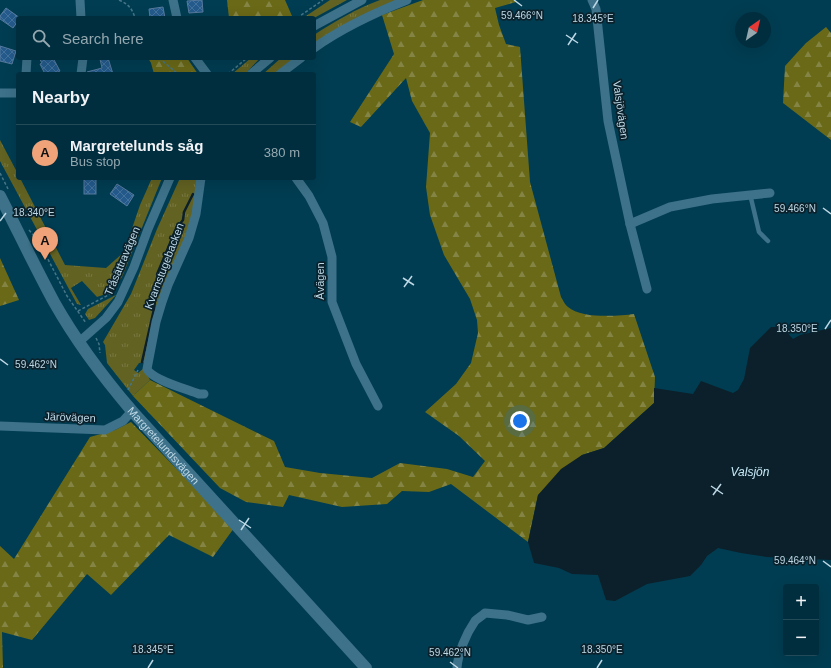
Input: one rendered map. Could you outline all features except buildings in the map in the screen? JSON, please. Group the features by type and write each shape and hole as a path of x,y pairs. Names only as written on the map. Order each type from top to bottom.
{"street":[{"path":"80,0 81,16"},
{"path":"173,0 177,16"},
{"path":"316,25 362,0"},
{"path":"316,47 373,14 407,0"},
{"name":"Valsjövägen","path":"592,0 596,9 608,121 630,224 647,289"},
{"path":"26,72 27,60"},
{"path":"81,72 83,60"},
{"path":"196,60 206,72"},
{"path":"253,72 268,60"},
{"path":"283,72 298,60"},
{"path":"0,93 16,93"},
{"name":"Tråsättravägen","path":"79,342 106,318 118,302 134,267 148,228 169,180"},
{"name":"Kvarnstugebacken","path":"147,366 156,322 162,302 189,238 196,214 201,180"},
{"name":"Åvägen","path":"297,180 309,196 324,223 332,257 332,302 356,364 378,406"},
{"path":"630,224 670,207 712,199 770,193"},
{"name":"Margretelundsvägen","path":"5,195 55,302 79,342 108,383 366,668"},
{"path":"147,366 148,372 155,377 199,394 204,394"},
{"name":"Järövägen","path":"0,426 105,430 123,421 132,411"},
{"path":"457,668 462,645 476,620 485,614 507,615 528,620 542,617"}],"lane":[{"path":"750,194 759,232 768,241"}],"path":[{"path":"119,0 127,4 133,10 134,16"},
{"path":"300,16 323,0"},
{"path":"162,60 176,72"},
{"path":"230,72 245,60"},
{"path":"0,173 5,195"},
{"path":"29,229 39,242 67,296 99,344 101,349 100,355"},
{"path":"77,311 116,291"},
{"path":"126,394 138,369 142,365 147,366"}],"green space":[{"path":"227,0 285,0 292,16 229,16"},
{"path":"330,0 347,0 316,17 306,16"},
{"path":"380,0 399,0 316,43 316,34 363,7"},
{"path":"423,0 516,0 516,2 495,8 506,44 520,47 530,182 561,297 568,307 574,311 582,313 600,316 634,314 655,377 654,403 604,448 582,455 538,495 528,542 451,484 429,492 402,491 387,504 342,507 289,495 283,507 246,502 220,488 133,396 150,380 274,441 285,467 320,473 372,478 400,463 447,469 473,477 485,461 459,436 425,412 456,384 471,363 478,333 477,320 470,299 444,255 430,215 426,187 430,133 412,101 406,78 361,127 350,122 394,54 382,15"},
{"path":"826,27 831,33 831,140 783,103 785,66 806,43"},
{"path":"149,60 188,60 197,72 153,72"},
{"path":"249,60 258,60 247,72 234,72"},
{"path":"279,60 293,60 278,72 265,72"},
{"path":"0,140 16,170 16,180 21,180 65,265 106,268 124,252 140,205 151,180 161,180 122,277 111,292 97,297 82,281 71,288 81,305 77,304 0,161"},
{"path":"179,180 198,180 195,206 145,362 139,363 134,370 138,373 144,368 150,380 133,396 107,363 105,345 103,342 131,294 157,229"},
{"path":"0,258 19,300 0,306"},
{"path":"116,295 95,318 89,320 85,314 88,309"},
{"path":"131,422 234,528 213,557 169,535 111,595 87,574 32,640 2,632 3,668 0,668 0,546 14,559 90,437 115,430"}],"water":[{"name":"Valsjön","path":"771,327 782,327 793,339 800,335 831,328 831,560 767,557 718,548 707,556 701,565 690,576 647,584 615,601 606,600 598,575 572,574 559,568 534,563 528,542 538,495 561,469 582,455 604,448 654,403 654,388 693,394 701,381 733,393 738,390 744,379 750,348"}],"waterway":[{"path":"142,362 154,309 158,272 176,229 183,220 184,212 193,194"}],"place":[{"name":"Margretelunds såg","path":"45,260"}]}
